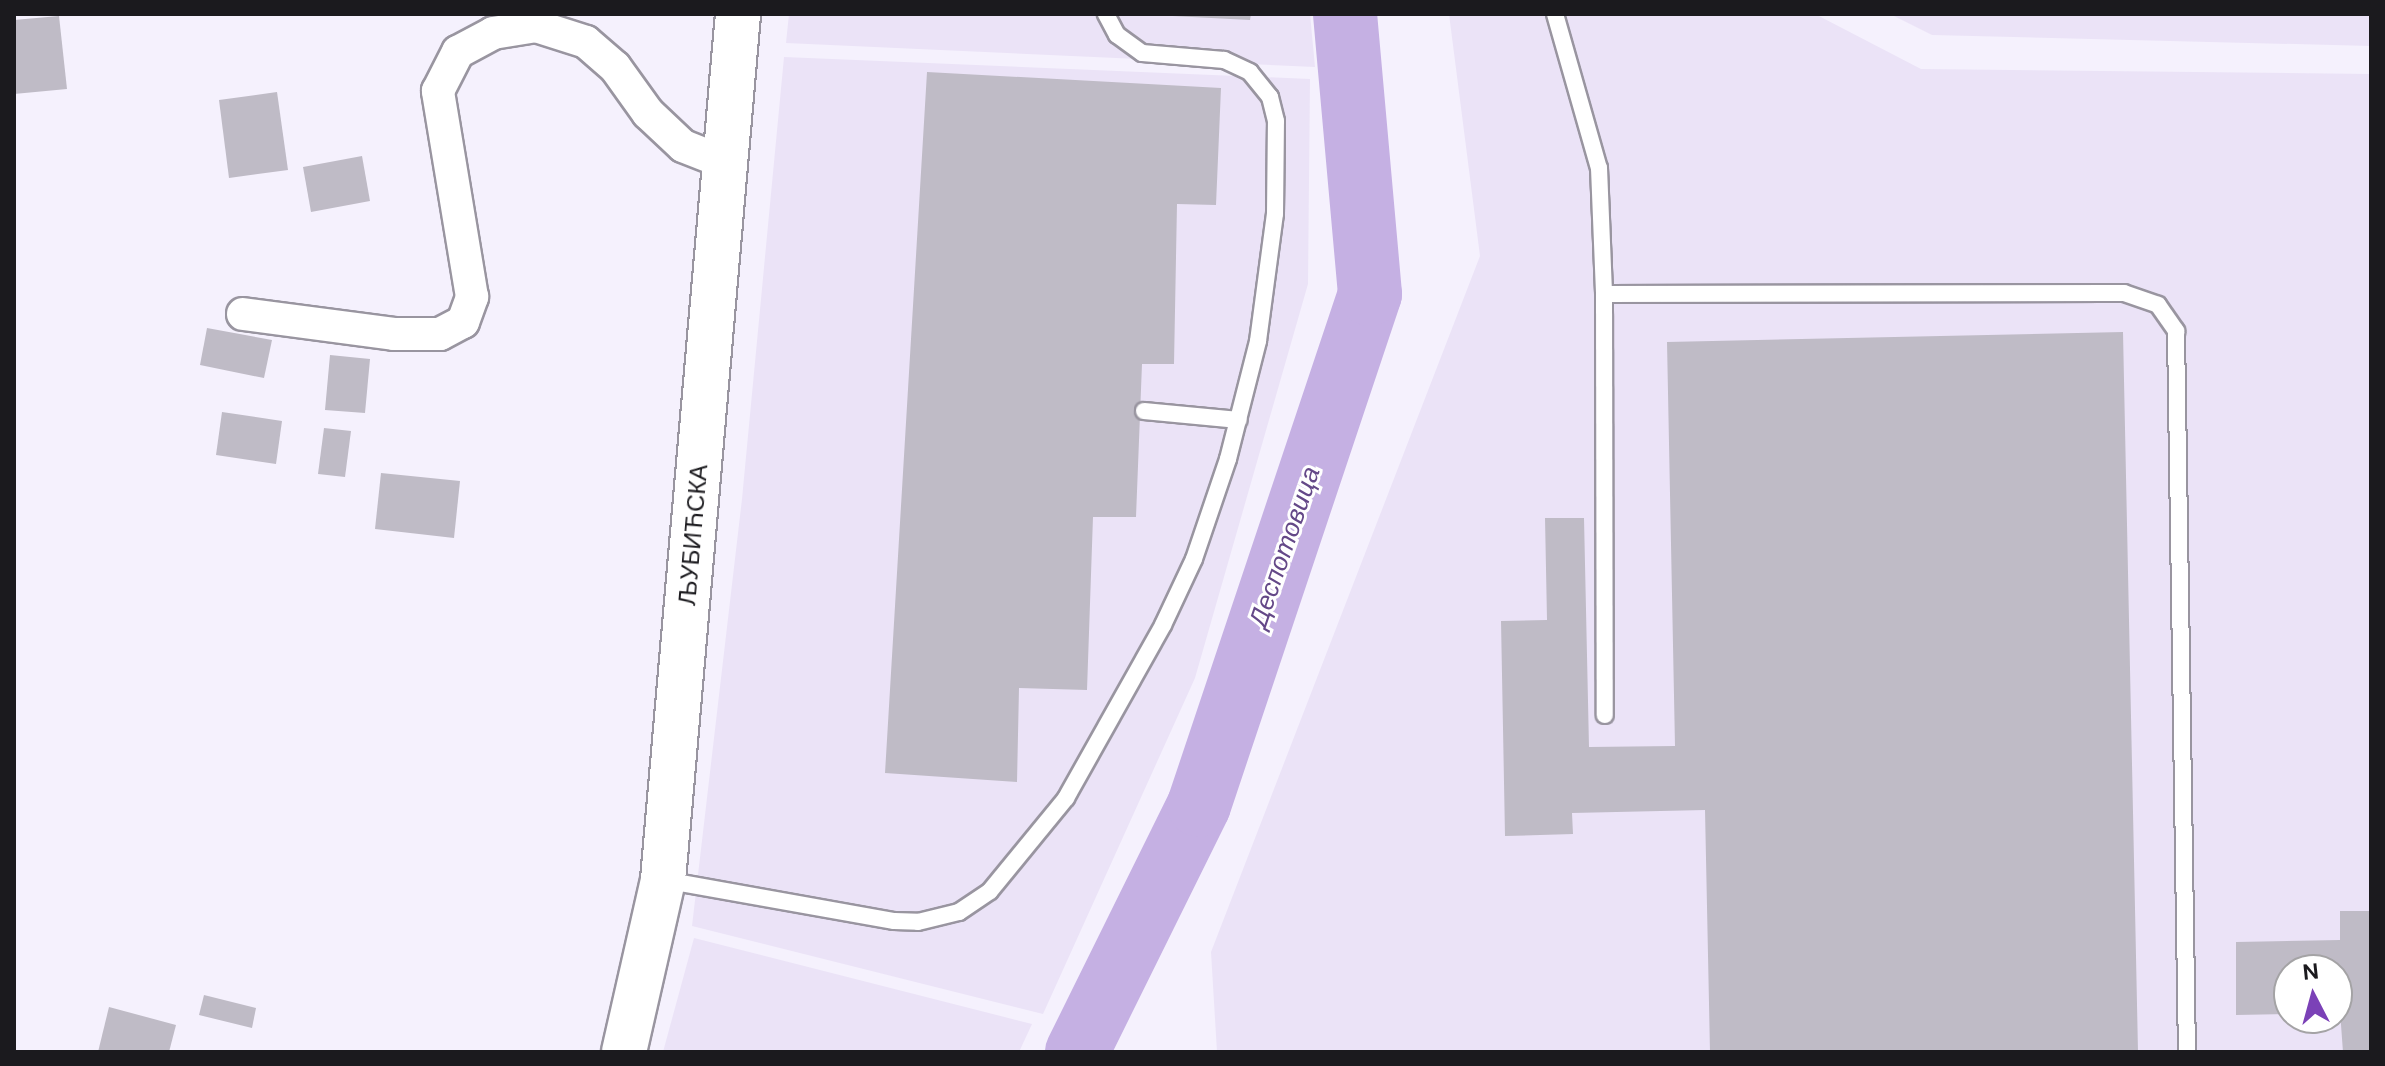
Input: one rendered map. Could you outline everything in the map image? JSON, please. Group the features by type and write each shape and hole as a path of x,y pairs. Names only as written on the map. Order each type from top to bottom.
{"street":[{"name":"ЉУБИЋСКА","path":"624,1052 663,880 738,14"},
{"path":"243,314 394,334 440,334 463,322 472,297 438,91 458,52 493,33 536,26 586,42 615,67 648,113 683,146 726,163"}],"lane":[{"path":"663,880 894,921 941,918 975,903 1066,798 1130,690 1194,559 1239,420 1269,277 1274,109 1261,83 1237,65 1142,53 1117,35 1106,14"},
{"path":"1555,14 1599,168 1604,294 1605,715"},
{"path":"1604,294 2124,293 2158,305 2176,331 2187,1052"},
{"path":"1144,411 1239,420"}],"shaded area":[{"path":"789,14 1310,14 1315,67 786,43"},
{"path":"1449,14 1815,14 1921,69 2371,74 2371,1052 1217,1052 1211,952 1480,256"},
{"path":"1890,14 2371,14 2371,46 1932,35"},
{"path":"784,57 1310,79 1308,284 1195,678 1043,1014 692,926 742,499"},
{"path":"694,938 1032,1024 1019,1052 663,1052"}],"building":[{"path":"1134,14 1251,14 1250,20"},
{"path":"59,16 67,89 14,94 14,20"},
{"path":"927,72 1221,88 1216,205 1177,204 1174,364 1142,364 1136,517 1093,517 1087,690 1019,688 1017,782 885,773"},
{"path":"277,92 288,170 229,178 219,100"},
{"path":"362,156 370,201 311,212 303,167"},
{"path":"207,328 272,340 264,378 200,365"},
{"path":"2123,332 2138,1052 1710,1052 1705,810 1572,813 1573,834 1505,836 1501,621 1547,620 1545,518 1584,518 1589,747 1675,746 1667,342"},
{"path":"330,355 370,359 365,413 325,410"},
{"path":"222,412 282,421 276,464 216,455"},
{"path":"324,428 351,431 345,477 318,474"},
{"path":"381,473 460,481 454,538 375,529"},
{"path":"2340,911 2371,911 2371,1052 2343,1052 2342,1034 2353,1034 2353,954 2273,954 2273,1014 2236,1015 2236,942 2340,940"},
{"path":"204,995 256,1008 252,1028 199,1015"},
{"path":"109,1007 176,1025 169,1052 98,1052"}],"waterway":[{"name":"Деспотовица","path":"1077,1052 1199,805 1370,294 1345,14"}]}
